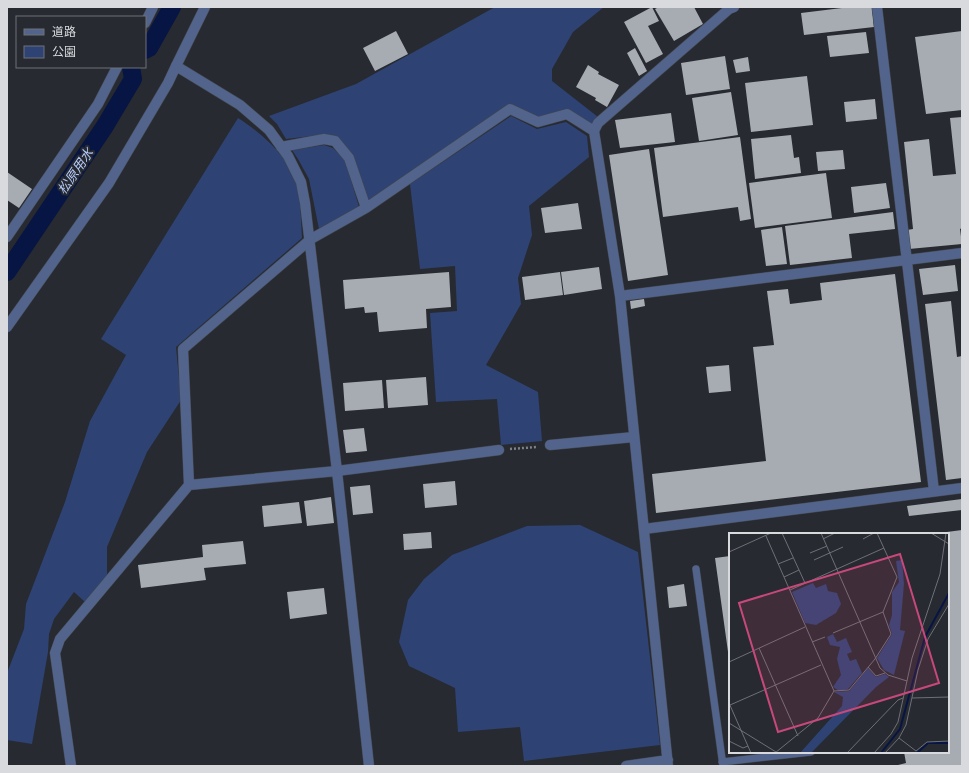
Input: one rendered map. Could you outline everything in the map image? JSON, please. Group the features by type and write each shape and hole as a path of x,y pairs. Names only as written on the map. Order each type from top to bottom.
{"street":[{"path":"146,21 153,7"},
{"path":"7,327 109,183 168,83 205,7"},
{"path":"626,766 668,763 620,296 594,131 598,123 729,9 734,7"},
{"path":"877,7 934,491"},
{"path":"176,66 240,105 268,130 288,156 301,182 310,239 369,766"},
{"path":"7,237 98,104 116,68"},
{"path":"71,766 55,653 60,640 190,485 183,349 310,239 366,208 510,109 538,122 567,114 594,131"},
{"path":"281,147 324,139 335,141 349,158 366,208"},
{"path":"620,296 962,253"},
{"path":"550,445 634,437"},
{"path":"190,485 337,471 499,450"},
{"path":"644,529 962,488"}],"lane":[{"path":"696,569 722,764 804,753"}],"path":[{"path":"499,450 550,445"}],"green space":[{"path":"495,7 604,7 573,32 552,69 552,81 598,117 593,127 567,111 537,119 509,105 369,201 353,157 321,135 286,139 277,124 269,116 356,84"},
{"path":"511,116 537,129 566,122 587,136 589,157 529,206 532,235 518,278 521,304 486,365 538,392 542,441 501,445 497,399 436,402 430,313 457,311 455,266 420,269 410,184"},
{"path":"238,118 255,130 273,146 287,163 296,183 299,197 302,238 176,347 181,400 147,452 107,547 107,577 85,602 74,592 54,619 49,634 48,652 32,744 7,740 7,673 24,629 26,604 65,502 90,421 126,355 101,339"},
{"path":"324,145 333,148 345,159 359,207 319,229 309,179 292,150"},
{"path":"580,525 638,552 660,745 524,761 520,727 458,732 455,688 409,666 399,642 408,600 424,579 452,555 527,526"}],"building":[{"path":"652,7 659,21 648,26 663,54 646,63 624,22"},
{"path":"659,7 694,7 703,24 674,41 655,9"},
{"path":"850,7 872,7 874,27 804,35 801,13"},
{"path":"396,31 408,54 375,71 363,48"},
{"path":"962,31 962,110 926,114 915,37"},
{"path":"866,32 869,53 830,57 827,36"},
{"path":"635,48 647,71 639,76 627,53"},
{"path":"725,56 730,89 686,95 681,63"},
{"path":"748,57 750,71 736,73 733,60"},
{"path":"588,65 599,72 598,74 619,85 607,107 595,100 596,98 576,87"},
{"path":"807,76 813,125 751,132 745,83"},
{"path":"731,92 738,135 699,141 692,98"},
{"path":"875,99 877,119 846,122 844,102"},
{"path":"671,113 675,142 620,148 615,120"},
{"path":"962,117 962,228 960,229 962,244 909,249 907,230 913,229 904,142 929,139 933,176 956,174 950,118"},
{"path":"791,135 794,158 799,157 801,173 755,179 751,139"},
{"path":"740,137 751,219 740,221 738,207 663,217 654,148"},
{"path":"649,149 668,275 628,281 609,155"},
{"path":"843,150 845,169 818,171 816,152"},
{"path":"7,172 32,189 19,208 7,200"},
{"path":"826,173 832,218 755,228 749,183"},
{"path":"886,183 890,208 854,213 851,187"},
{"path":"578,203 582,229 545,233 541,208"},
{"path":"893,212 895,229 849,234 852,258 790,265 785,226"},
{"path":"782,227 787,264 766,266 761,230"},
{"path":"955,265 958,291 923,295 919,269"},
{"path":"599,267 602,289 564,295 561,272"},
{"path":"449,272 451,307 426,309 427,328 379,332 377,312 365,313 364,307 345,309 343,280"},
{"path":"560,272 563,295 525,300 522,277"},
{"path":"895,274 921,482 656,513 652,474 766,461 753,347 774,345 767,291 788,289 790,304 822,300 820,283"},
{"path":"644,299 645,306 631,309 630,301"},
{"path":"951,301 957,357 962,356 962,478 946,480 925,304"},
{"path":"729,365 731,391 709,393 706,367"},
{"path":"426,377 428,405 388,408 386,380"},
{"path":"382,380 384,408 345,411 343,383"},
{"path":"364,428 367,451 346,453 343,430"},
{"path":"455,481 457,505 425,508 423,484"},
{"path":"370,485 373,513 353,515 350,487"},
{"path":"331,497 334,523 307,526 304,501"},
{"path":"962,499 962,510 909,516 907,506"},
{"path":"299,502 302,523 264,527 262,506"},
{"path":"962,530 962,766 894,766 906,763 904,753 949,753 949,533 939,533"},
{"path":"431,532 432,548 404,550 403,534"},
{"path":"243,541 246,564 204,568 206,580 141,588 138,565 203,557 202,545"},
{"path":"729,556 729,659 715,558"},
{"path":"684,584 687,606 669,608 667,587"},
{"path":"324,588 327,614 290,619 287,592"}],"waterway":[{"name":"松原用水","path":"146,50 149,48 172,7"},
{"name":"松原用水","path":"7,272 105,126 133,79 131,68"}]}
